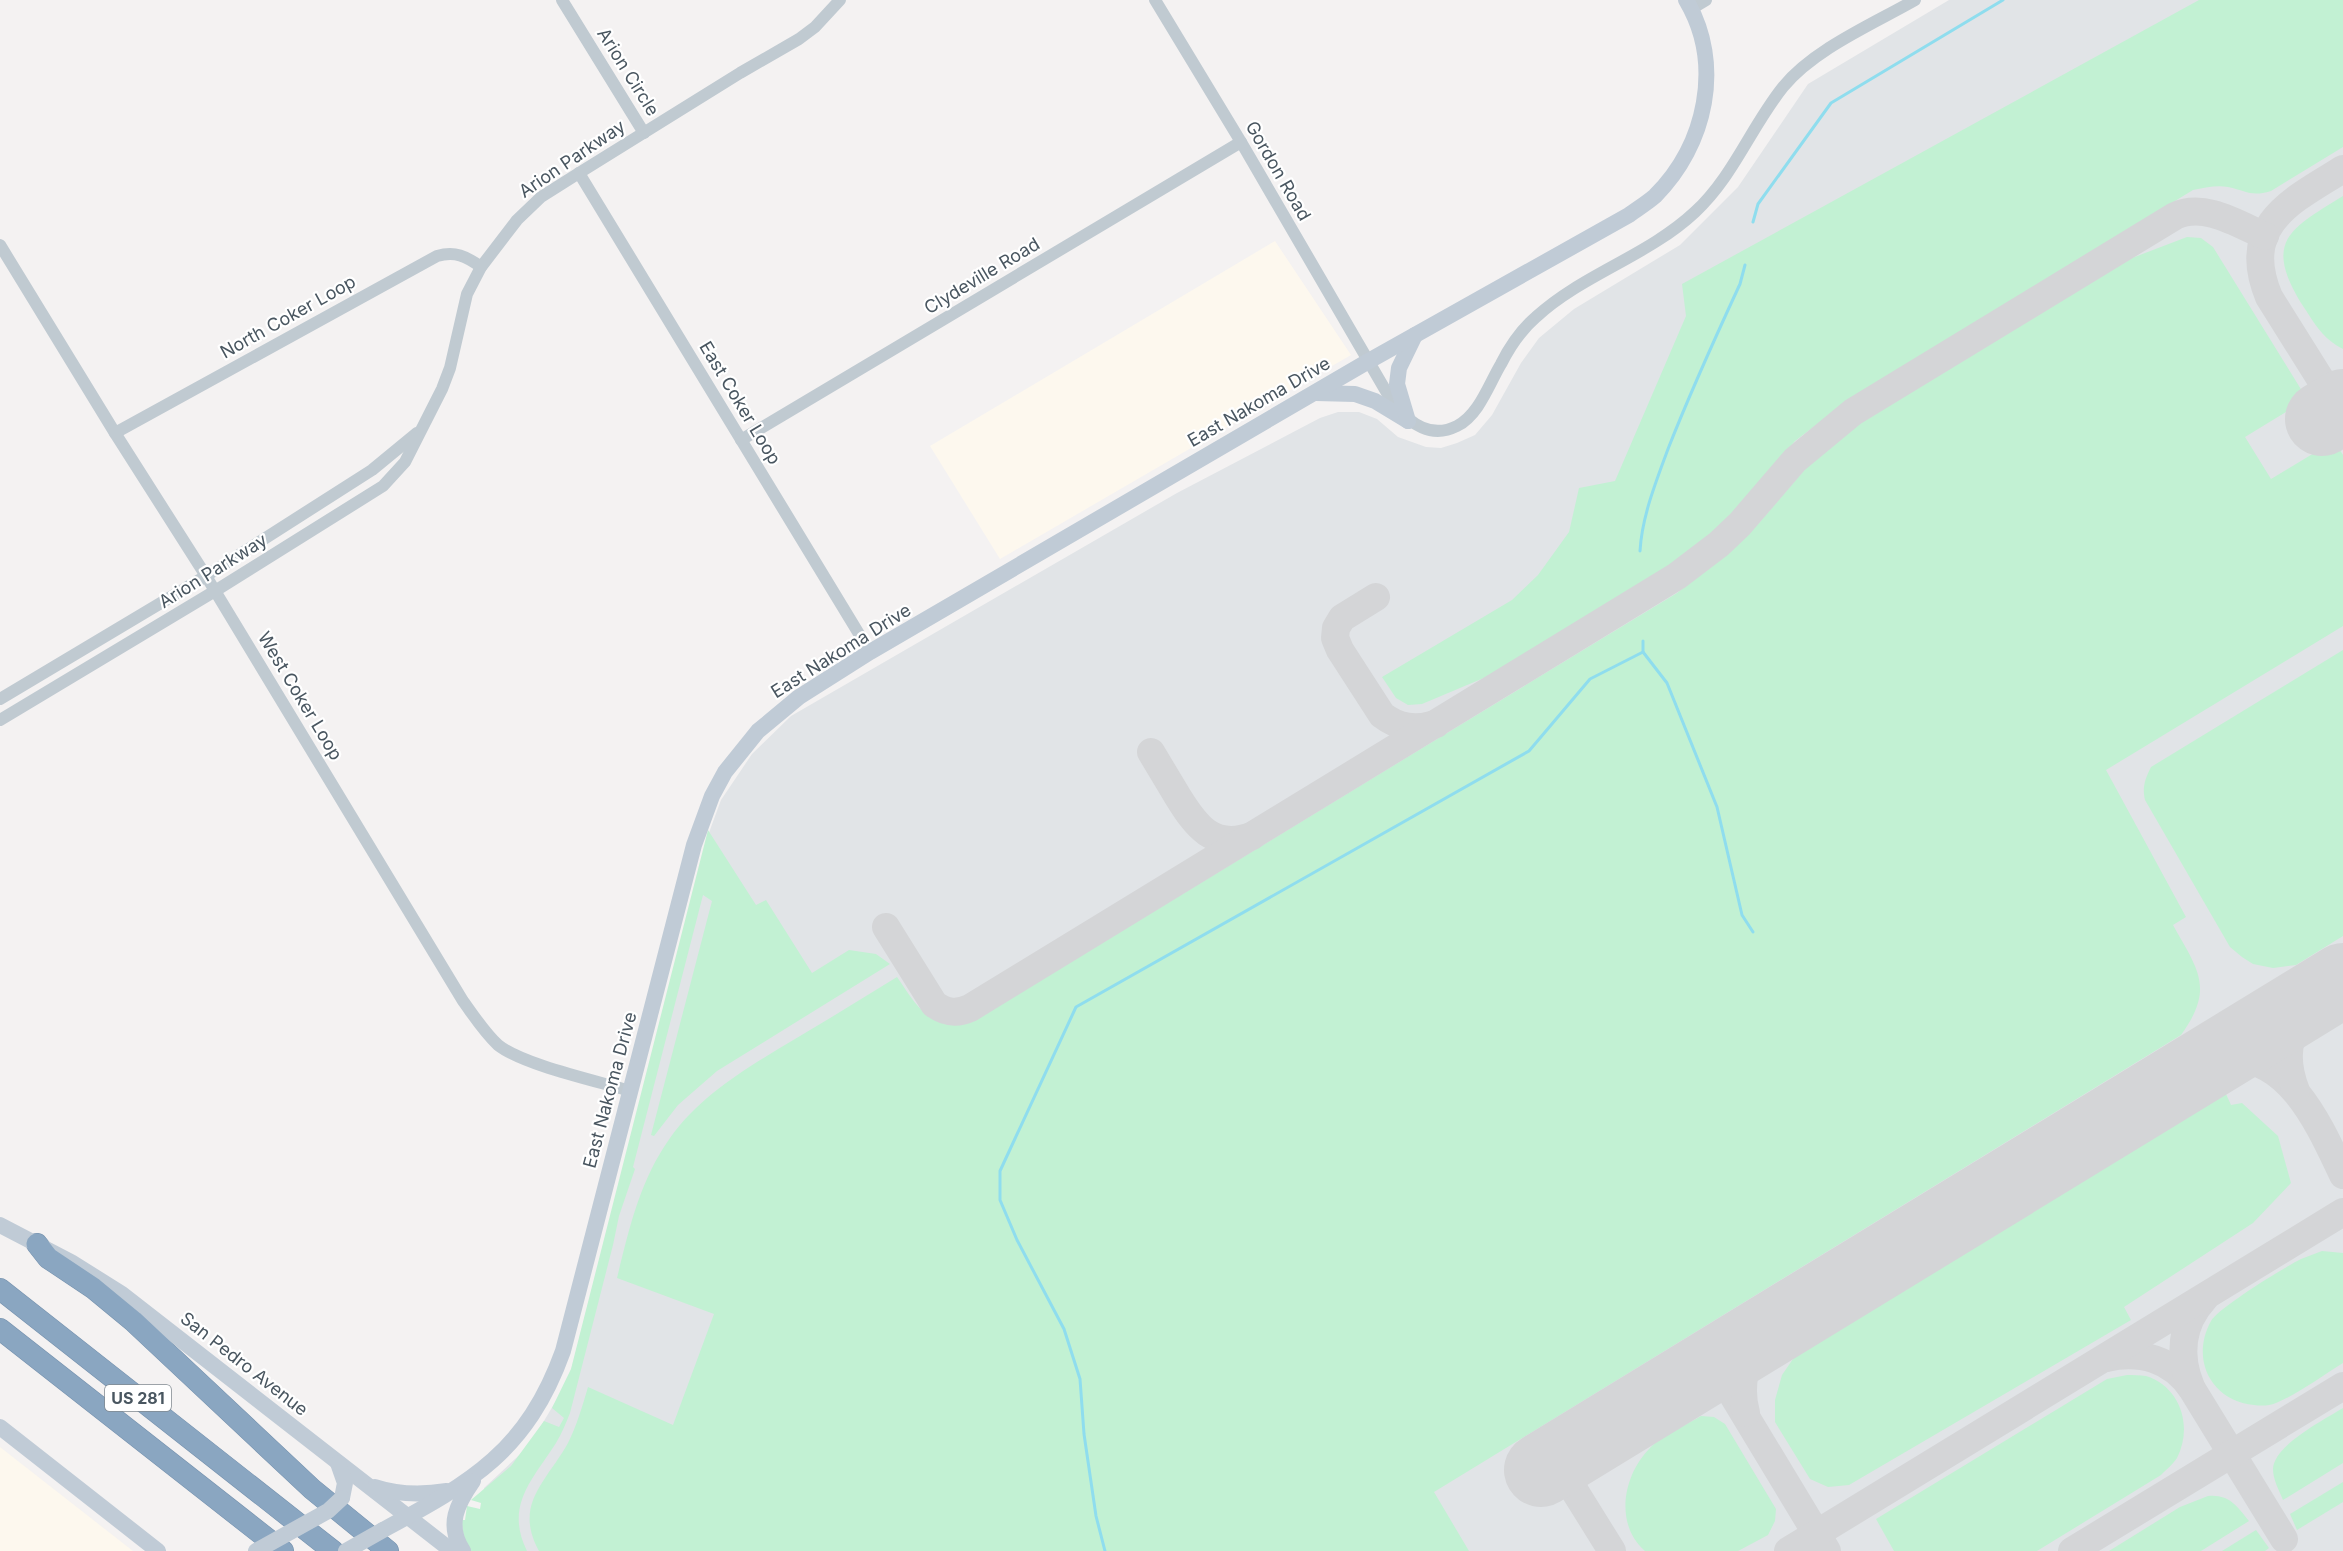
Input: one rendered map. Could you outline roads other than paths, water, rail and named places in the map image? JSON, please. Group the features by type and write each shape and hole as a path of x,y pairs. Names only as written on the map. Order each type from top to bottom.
{"highway":[{"path":"37,1244 48,1258 93,1288 133,1321 312,1489 388,1551"},
{"name":"US 281","path":"0,1289 333,1551"},
{"name":"US 281","path":"0,1329 283,1551"}],"main road":[{"name":"East Nakoma Drive","path":"346,1551 454,1490 479,1473 518,1436 544,1396 555,1374 563,1351 694,845 712,796 741,751 778,713 870,652 1367,362 1629,215 1653,197 1690,149 1701,122 1706,89 1703,42 1688,4"},
{"path":"1408,421 1397,384 1399,368 1415,335"},
{"path":"1315,393 1355,394 1375,401 1408,421"},
{"name":"San Pedro Avenue","path":"0,1225 89,1272 122,1294 452,1551"},
{"path":"0,1427 158,1551"},
{"path":"256,1551 328,1511 342,1498 345,1483 338,1463"},
{"path":"463,1551 454,1532 454,1516 461,1499 479,1473"},
{"path":"364,1483 402,1493 429,1494 454,1490"}],"street":[{"name":"Arion Circle","path":"562,0 644,133"},
{"name":"Arion Parkway","path":"1,717 215,591 383,486 405,462 442,389 450,368 466,294 481,267 517,220 541,197 740,73 799,39 815,27 840,0"},
{"name":"Gordon Road","path":"1155,0 1241,142 1367,362 1394,405 1408,421"},
{"path":"1688,4 1706,0"},
{"path":"1408,421 1417,426 1444,430 1458,426 1468,418 1481,401 1512,345 1536,317 1559,298 1661,239 1695,212 1725,179 1764,112 1785,84 1801,69 1826,51 1915,0"},
{"name":"Clydeville Road","path":"741,440 1241,142"},
{"name":"East Coker Loop","path":"579,173 870,652"},
{"name":"West Coker Loop","path":"0,245 206,576 458,993 480,1025 500,1046 516,1055 630,1091"},
{"name":"North Coker Loop","path":"115,433 437,256 446,254 466,256 481,267"},
{"name":"Arion Parkway","path":"0,699 206,576 372,470 423,428"}],"waterway":[{"path":"1753,222 1758,204 1831,103 2003,0"},
{"path":"1640,551 1647,512 1663,461 1740,284 1745,265"},
{"path":"1643,641 1643,652 1667,683 1717,807 1742,915 1753,932"},
{"path":"1105,1551 1096,1516 1084,1434 1080,1379 1064,1329 1017,1240 1000,1200 1000,1171 1076,1007 1529,751 1590,679 1643,652"}]}
